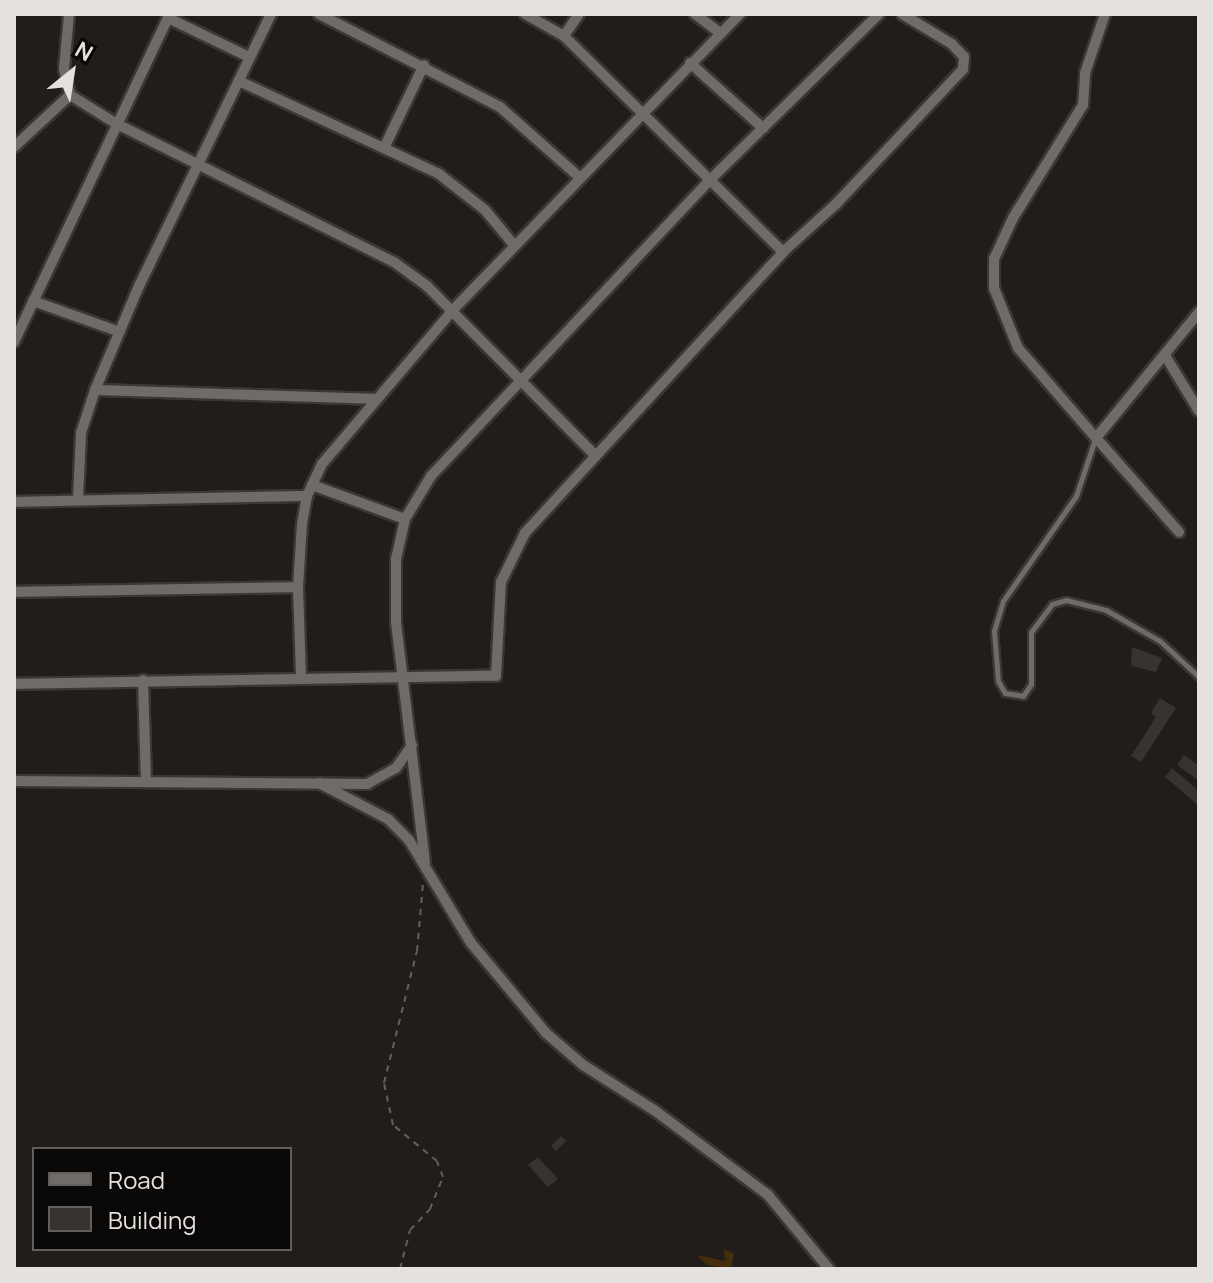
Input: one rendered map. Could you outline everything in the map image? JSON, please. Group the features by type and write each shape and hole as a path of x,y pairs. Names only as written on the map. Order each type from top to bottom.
{"street":[{"path":"69,14 64,69 70,95 117,124 394,262 452,311 595,455"},
{"path":"78,499 81,433 95,390 198,163 271,14"},
{"path":"319,14 424,65 500,107 579,177"},
{"path":"525,14 564,36 783,252"},
{"path":"564,36 579,14"},
{"path":"695,14 720,33"},
{"path":"301,677 298,587 309,491 322,464 374,399 452,311 642,111 740,14"},
{"path":"425,862 401,677 396,559 405,519 431,476 711,179 879,14"},
{"path":"14,684 496,676 501,582 509,558 556,495 783,252 836,204 963,69 964,57 952,44 902,14"},
{"path":"1105,14 1085,73 1083,105 1013,218 994,259 994,288 1018,348 1179,532"},
{"path":"14,342 169,16 249,57"},
{"path":"690,63 763,128"},
{"path":"384,148 424,65"},
{"path":"239,81 462,188 514,245"},
{"path":"14,147 70,95"},
{"path":"33,301 120,332"},
{"path":"1096,438 1166,357 1199,312"},
{"path":"1166,357 1199,411"},
{"path":"95,390 374,399"},
{"path":"14,502 309,491 405,519"},
{"path":"14,592 298,587"},
{"path":"143,680 146,780"},
{"path":"14,781 319,783 380,780 412,745"},
{"path":"319,783 388,819 425,862 471,943 546,1033 583,1065 654,1110 768,1195 829,1269"}],"lane":[{"path":"1096,438 1076,496 1003,601 994,631 998,681 1005,693 1023,696 1031,684 1031,632 1045,610 1066,600 1106,610 1160,641 1199,677"}],"path":[{"path":"400,1269 410,1230 430,1209 441,1189 443,1168 393,1125 384,1083 417,951 425,862"}],"shaded area":[{"path":"724,1249 734,1254 731,1269 707,1265 697,1255 725,1261"}],"building":[{"path":"1132,647 1162,658 1156,672 1131,666"},
{"path":"1160,698 1176,708 1141,762 1131,756 1156,717 1151,713"},
{"path":"1184,755 1199,766 1199,781 1177,765"},
{"path":"1172,768 1199,791 1199,806 1165,777"},
{"path":"561,1136 566,1141 556,1151 551,1146"},
{"path":"538,1157 558,1179 548,1187 528,1165"}]}
